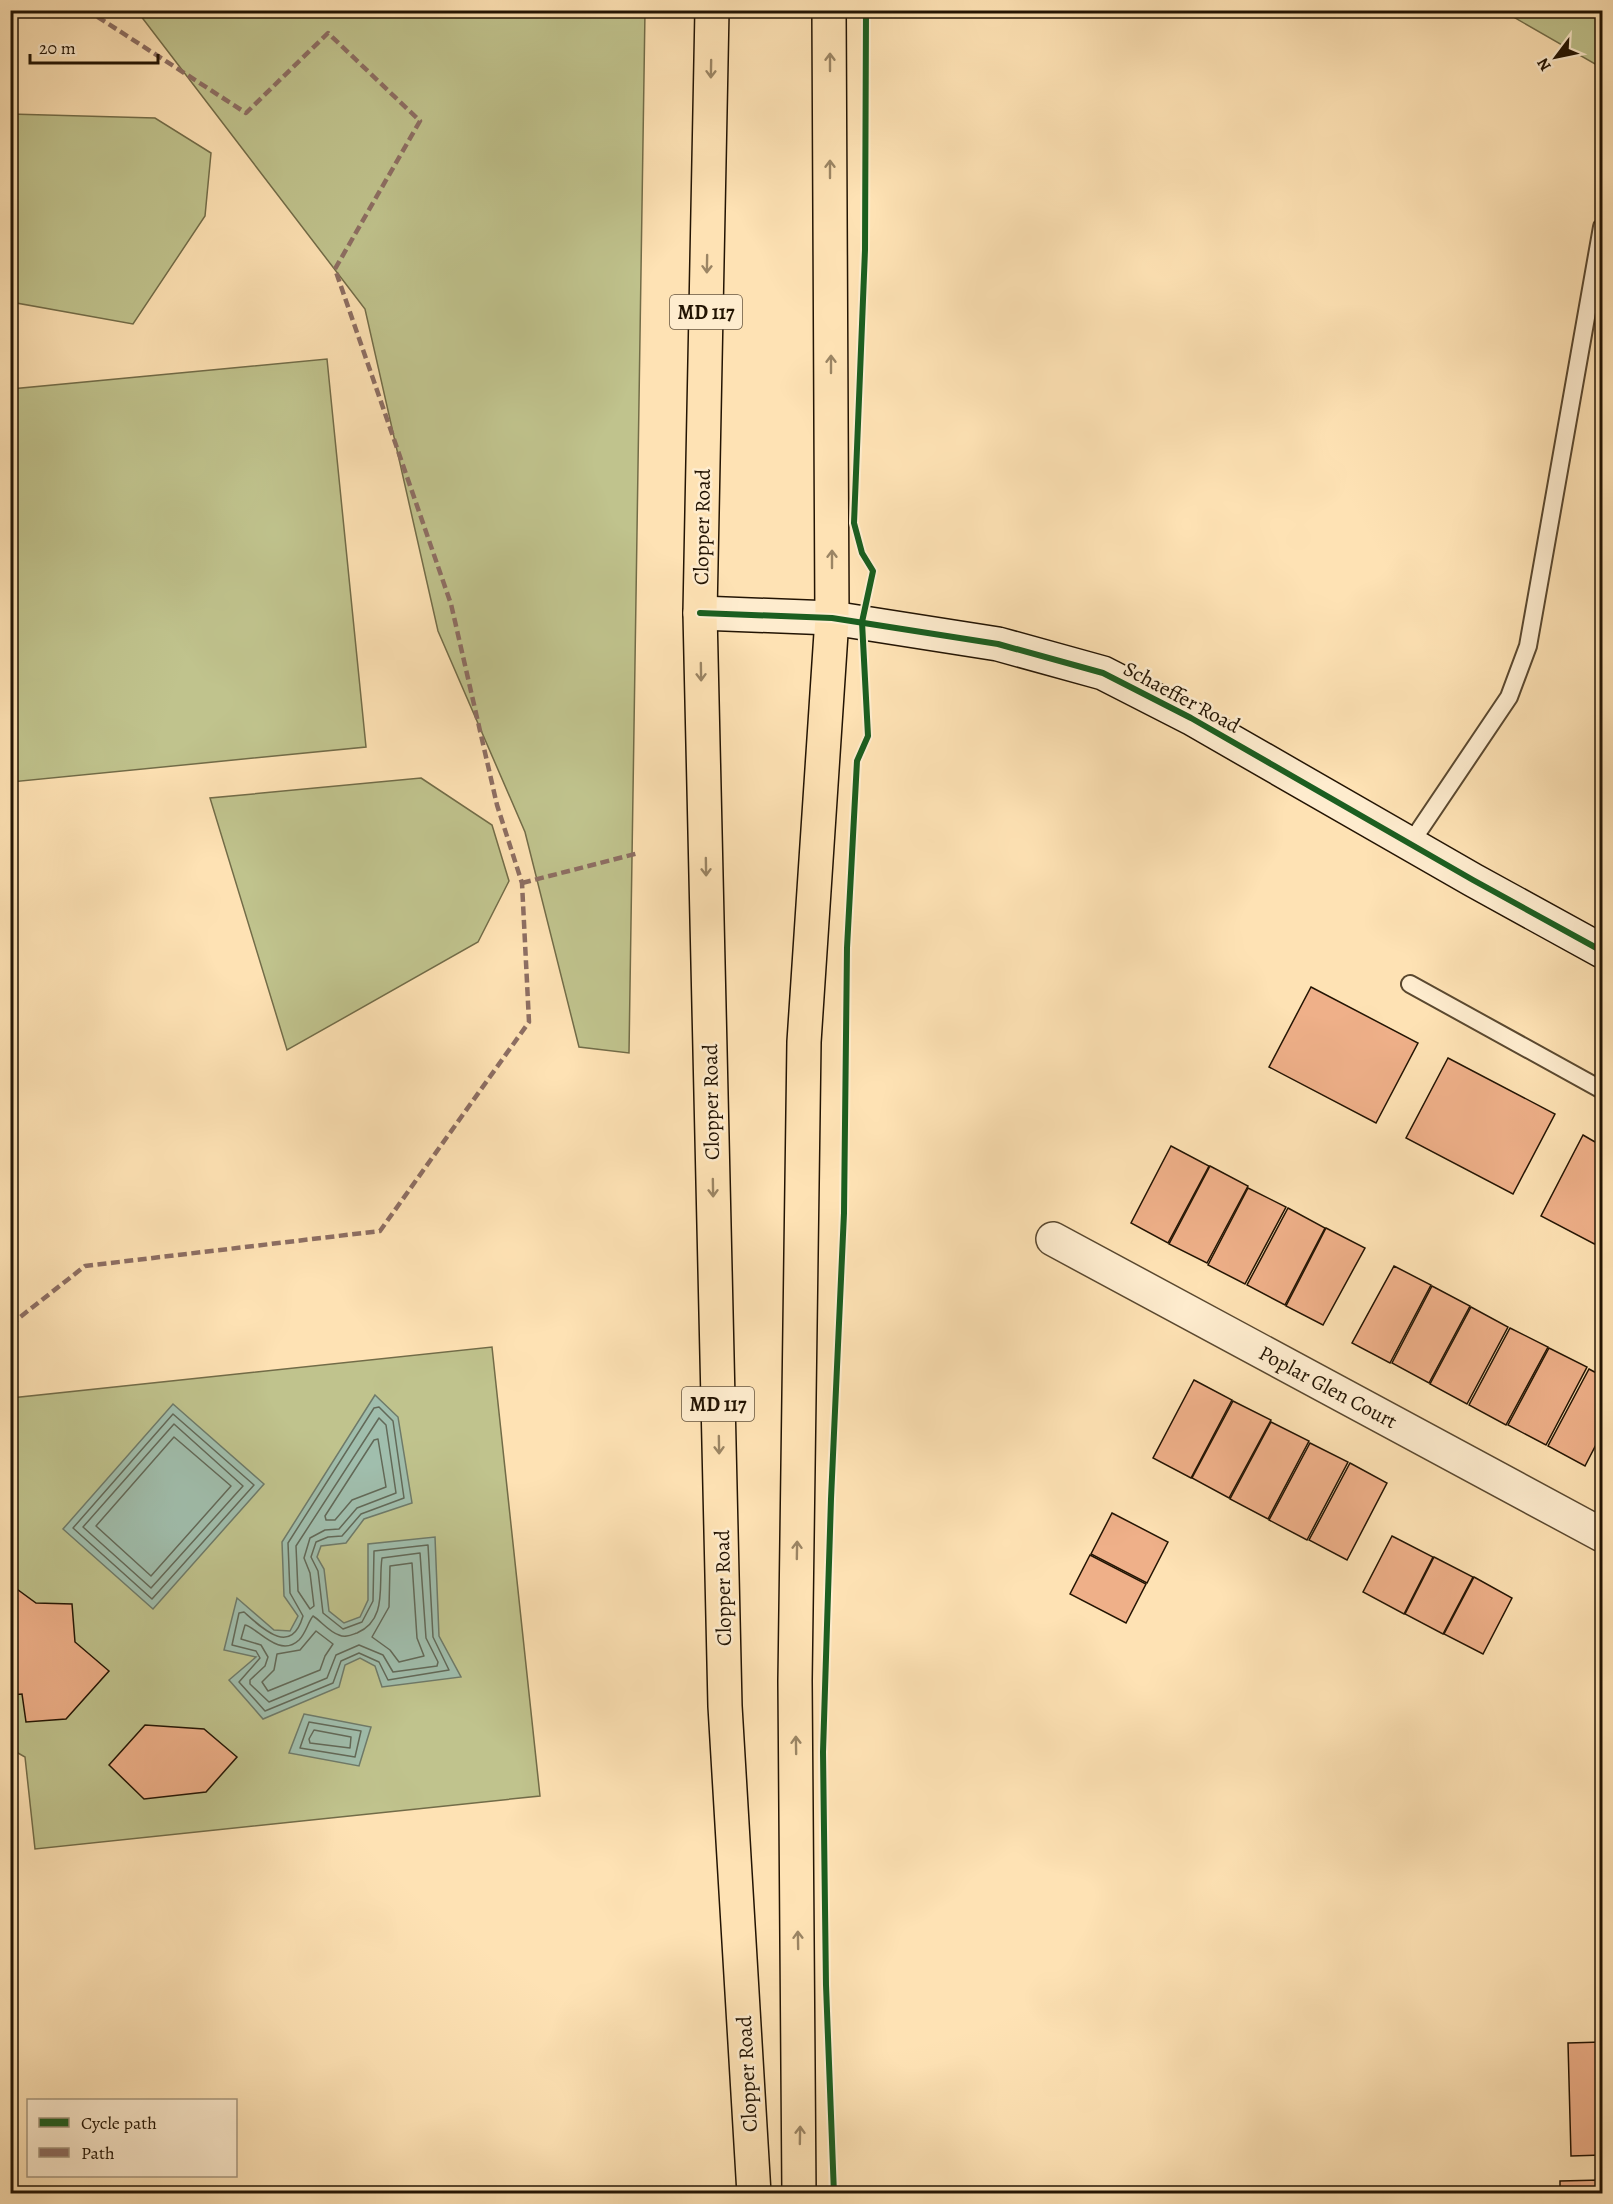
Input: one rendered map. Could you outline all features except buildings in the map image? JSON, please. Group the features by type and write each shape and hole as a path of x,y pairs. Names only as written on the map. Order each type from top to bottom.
{"main road":[{"name":"Clopper Road","path":"712,10 700,613 725,1706 754,2193"},
{"path":"799,2193 795,1681 804,1042 832,618 829,10"}],"street":[{"name":"Schaeffer Road","path":"700,613 832,618 998,644 1103,673 1191,718 1602,951"},
{"name":"Poplar Glen Court","path":"1053,1239 1602,1535"}],"lane":[{"path":"1410,844 1509,697 1528,646 1602,227"},
{"path":"1410,984 1602,1090"}],"green space":[{"path":"137,11 645,11 629,1053 579,1047 525,832 438,631 365,309"},
{"path":"1503,11 1602,11 1602,68"},
{"path":"10,114 155,118 211,153 205,216 133,324 11,302"},
{"path":"327,359 366,747 11,782 11,389"},
{"path":"421,778 492,825 509,881 478,942 287,1050 210,798"},
{"path":"492,1347 540,1796 35,1849 25,1757 11,1749 11,1398"}],"water":[{"path":"375,1395 398,1417 412,1503 364,1519 346,1543 321,1546 317,1557 324,1569 329,1611 344,1623 360,1617 368,1600 368,1544 435,1537 439,1636 461,1677 382,1687 375,1666 360,1658 345,1665 339,1687 263,1719 229,1680 256,1657 224,1650 237,1598 274,1630 290,1631 298,1616 284,1596 282,1542"},
{"path":"173,1404 264,1484 153,1609 63,1529"},
{"path":"304,1714 371,1727 359,1766 289,1753"}],"marked path":[{"path":"10,1325 85,1266 380,1231 529,1022 522,883 497,805 451,604 335,269 420,121 328,33 246,113 87,10"},
{"path":"522,883 639,853"}],"cycle path":[{"path":"834,2194 826,1985 823,1752 831,1499 844,1213 847,948 857,761 868,736 862,622 873,571 862,553 854,523 865,250 866,10"},
{"path":"700,613 832,618 998,644 1103,673 1191,718 1473,880 1602,951"}]}
